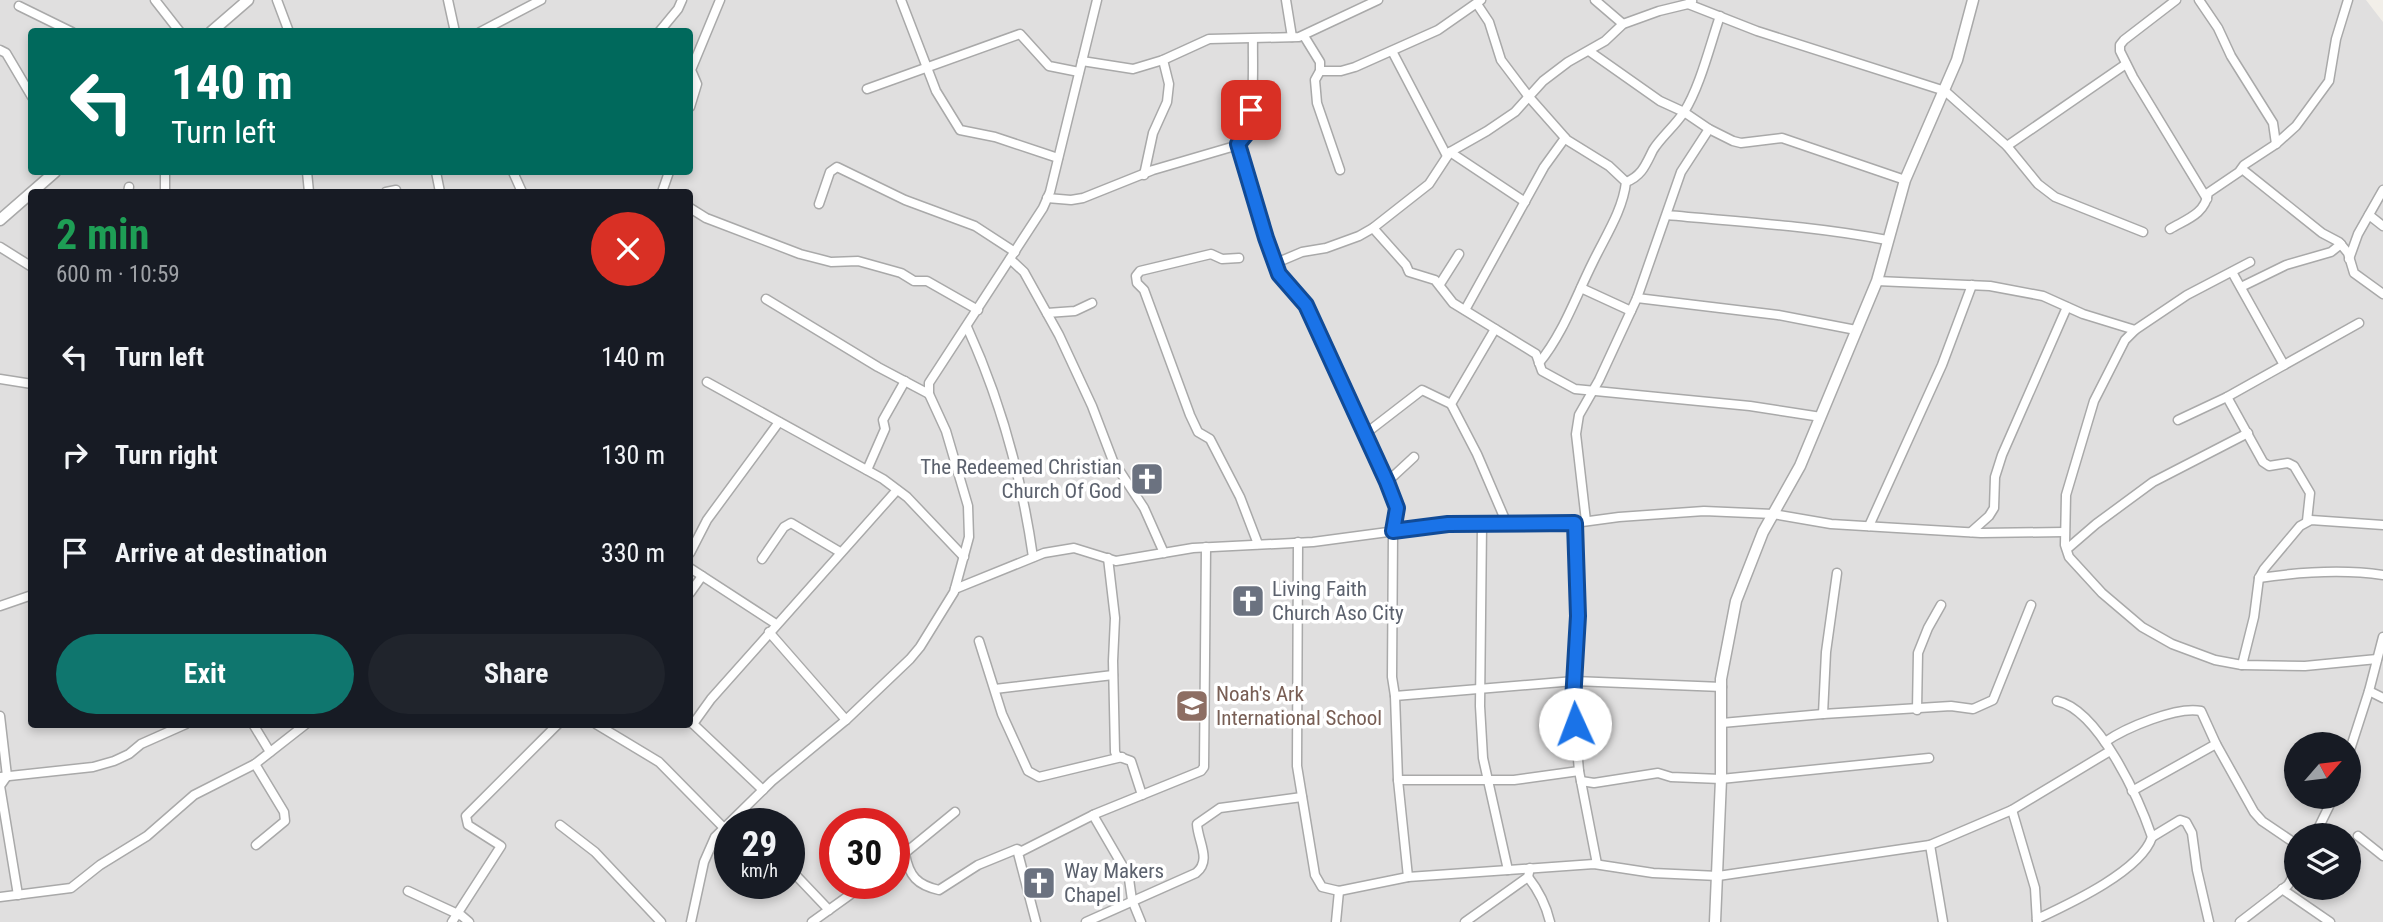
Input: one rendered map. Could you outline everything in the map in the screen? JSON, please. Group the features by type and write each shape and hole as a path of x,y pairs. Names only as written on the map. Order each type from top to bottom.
{"street":[{"path":"155,0 177,28"},
{"path":"216,28 248,0"},
{"path":"277,0 288,28"},
{"path":"448,0 455,28"},
{"path":"488,28 541,0"},
{"path":"662,28 682,0"},
{"path":"693,66 720,0"},
{"path":"901,0 936,91 962,131 989,135 1058,158"},
{"path":"744,808 846,720 920,647 955,589 969,537 968,506 946,431 929,394 929,383 1047,198 1097,0"},
{"path":"1286,0 1292,37"},
{"path":"1082,61 1133,69 1163,60 1209,39 1304,36 1378,0"},
{"path":"1595,0 1623,24"},
{"path":"1715,922 1721,779 1721,687 1736,601 1763,533 1800,466 1877,281 1905,180 1957,60 1973,0"},
{"path":"2176,0 2122,42 2120,51 2207,199"},
{"path":"2199,0 2273,123 2276,144"},
{"path":"2170,229 2201,211 2208,193 2276,144 2296,126 2329,81 2336,39 2348,0"},
{"path":"1320,71 1341,71 1392,51 1438,30 1479,2 1489,22 1501,60 1529,97 1565,138 1609,166 1626,182"},
{"path":"1276,263 1302,252 1326,248 1373,228 1429,184 1449,154 1515,111 1543,81 1560,68 1589,51 1623,24 1690,2 1757,31 1945,91 2007,146 2038,184 2055,197 2143,232"},
{"path":"19,6 64,28"},
{"path":"1626,182 1634,179 1645,167 1654,150 1685,112 1694,94 1720,16"},
{"path":"867,89 1020,34 1049,66 1079,72"},
{"path":"1304,36 1317,53 1320,71 1315,80 1317,103 1340,170"},
{"path":"1047,198 1083,198 1238,144 1247,133 1251,110 1253,39"},
{"path":"0,50 6,53 28,90"},
{"path":"1392,51 1449,154 1525,202"},
{"path":"1589,51 1660,101 1685,112 1709,129 1741,143 1782,138 1905,180"},
{"path":"1144,175 1153,133 1167,102 1169,84 1163,60"},
{"path":"2007,146 2126,64"},
{"path":"693,75 697,84 693,97"},
{"path":"1586,521 1576,434 1583,405 1594,391 1637,298 1681,172 1709,129"},
{"path":"1465,310 1545,167 1565,138"},
{"path":"1238,144 1276,263 1288,287 1306,305 1397,508 1393,531 1392,677 1398,780 1408,877"},
{"path":"819,204 830,172 837,167 905,200 975,226 1012,255 1047,313 1093,406 1113,461 1143,508 1164,553"},
{"path":"2242,169 2322,233 2340,243 2354,273 2383,295"},
{"path":"35,189 51,175"},
{"path":"1539,363 1551,349 1581,288 1616,214 1626,182"},
{"path":"2349,259 2358,234 2383,190"},
{"path":"1,217 28,194"},
{"path":"693,210 706,218 800,254 831,262 858,261 900,273 914,281 927,281 978,310"},
{"path":"1667,215 1771,223 1887,240"},
{"path":"2369,215 2383,226"},
{"path":"1373,228 1406,265 1409,272 1440,284 1450,300 1536,354 1542,371 1575,389 1750,406 1821,417"},
{"path":"2241,287 2287,265 2331,252 2340,243 2358,234"},
{"path":"0,247 28,264"},
{"path":"1239,258 1222,259 1211,254 1140,271 1136,276 1137,283 1144,290 1190,415 1198,432 1210,439 1240,497 1258,544"},
{"path":"1440,284 1460,254"},
{"path":"2250,262 2187,295 2135,330 2125,340 2094,401 2066,495 2064,531 2069,557 2102,593 2142,628 2172,644 2215,660 2242,665 2305,666 2377,659"},
{"path":"2232,272 2284,365"},
{"path":"1877,281 1990,286 2043,296 2135,330"},
{"path":"1869,526 1942,365 1972,285"},
{"path":"1581,288 1631,311"},
{"path":"1637,298 1778,315 1856,330"},
{"path":"766,299 929,394"},
{"path":"1047,313 1075,311 1092,303"},
{"path":"1971,532 1994,508 1995,477 2002,454 2067,307"},
{"path":"2178,420 2227,397 2359,324"},
{"path":"967,327 979,354 1006,436 1028,522 1033,557"},
{"path":"1451,404 1494,329"},
{"path":"0,379 28,383"},
{"path":"707,382 897,489 964,557"},
{"path":"867,470 885,429 883,420 905,382"},
{"path":"1575,389 1583,405"},
{"path":"1365,434 1422,390 1451,404 1478,454 1507,524"},
{"path":"2227,397 2263,462 2269,466 2288,463 2294,466 2310,495 2307,521 2263,569 2259,578 2254,617 2242,665"},
{"path":"693,547 707,520 779,422"},
{"path":"2067,550 2096,524 2153,482 2248,433"},
{"path":"1387,482 1414,457"},
{"path":"693,721 897,489"},
{"path":"955,589 1044,553 1074,548 1116,561 1206,547 1298,542 1448,524 1575,523 1704,511 1773,514 1831,524 1971,532 2064,531"},
{"path":"2307,521 2383,525"},
{"path":"762,559 784,527 791,523 840,552"},
{"path":"1575,523 1578,616 1573,701 1579,771 1597,864"},
{"path":"1482,524 1483,758 1508,870"},
{"path":"1298,542 1297,754 1315,875 1322,887 1339,891 1408,877 1508,870 1529,872 1597,864 1653,873 1718,876 1930,845 2011,810 2110,751"},
{"path":"910,871 922,886 939,890 978,865 1017,849 1021,850 1093,814 1201,771 1204,767 1206,547"},
{"path":"1108,558 1115,618 1115,752 1117,756 1131,761 1142,795"},
{"path":"693,570 776,624"},
{"path":"2259,578 2297,572 2365,572 2383,575"},
{"path":"1823,714 1826,652 1837,573"},
{"path":"693,589 702,576"},
{"path":"0,606 28,596"},
{"path":"1917,710 1918,653 1941,605"},
{"path":"1722,723 1951,706 1973,709 1993,700 2031,606"},
{"path":"769,632 846,720"},
{"path":"2356,732 2383,637"},
{"path":"979,640 995,689 1028,771 1039,777 1122,757"},
{"path":"995,689 1113,675"},
{"path":"1395,696 1574,681 1721,687"},
{"path":"2369,691 2383,698"},
{"path":"2057,701 2080,712 2095,727 2132,791 2152,837"},
{"path":"2105,742 2123,730 2197,709 2204,714 2216,744 2257,817 2284,836"},
{"path":"0,716 4,777 1,786 18,895"},
{"path":"693,725 762,790"},
{"path":"4,777 103,764 129,754 141,744 177,728"},
{"path":"255,728 270,752"},
{"path":"0,897 71,888 100,865 147,836 194,795 255,764 301,728"},
{"path":"452,922 501,845 468,825 466,816 554,728"},
{"path":"603,728 659,762 714,818"},
{"path":"2132,791 2216,744"},
{"path":"1581,781 1594,783 1658,773 1671,777 1721,779 1929,758"},
{"path":"255,764 284,811 285,821 256,845"},
{"path":"1398,780 1488,781 1579,771"},
{"path":"1086,922 1202,868 1205,862 1197,824 1216,810 1302,797"},
{"path":"2011,810 2035,888 2037,921 2132,866 2146,851 2152,837 2180,820 2188,825 2192,833 2209,922"},
{"path":"910,850 955,812"},
{"path":"1093,814 1125,870 1132,900 1141,922"},
{"path":"560,825 595,852 661,922"},
{"path":"2361,838 2383,856"},
{"path":"691,922 704,862 714,839"},
{"path":"1930,845 1943,922"},
{"path":"1021,850 1018,857 1036,922"},
{"path":"1465,922 1529,872"},
{"path":"1529,872 1547,909 1550,922"},
{"path":"805,885 829,910"},
{"path":"2240,922 2284,887"},
{"path":"2282,889 2330,922"},
{"path":"408,891 456,913 468,922"},
{"path":"1336,922 1339,891"},
{"path":"812,922 844,899"}],"shaded area":[{"path":"0,0 2366,0 2383,22 2383,922 0,922"}],"place":[{"name":"The Redeemed Christian Church Of God","path":"1147,479"},
{"name":"Living Faith Church Aso City","path":"1248,601"},
{"name":"Noah's Ark International School","path":"1192,706"},
{"name":"Way Makers Chapel","path":"1039,883"}],"route":[{"path":"1251,110 1247,133 1238,144 1266,238 1279,274 1306,305 1387,482 1397,508 1393,531 1448,524 1575,523 1578,616 1573,701 1575,724"}]}
